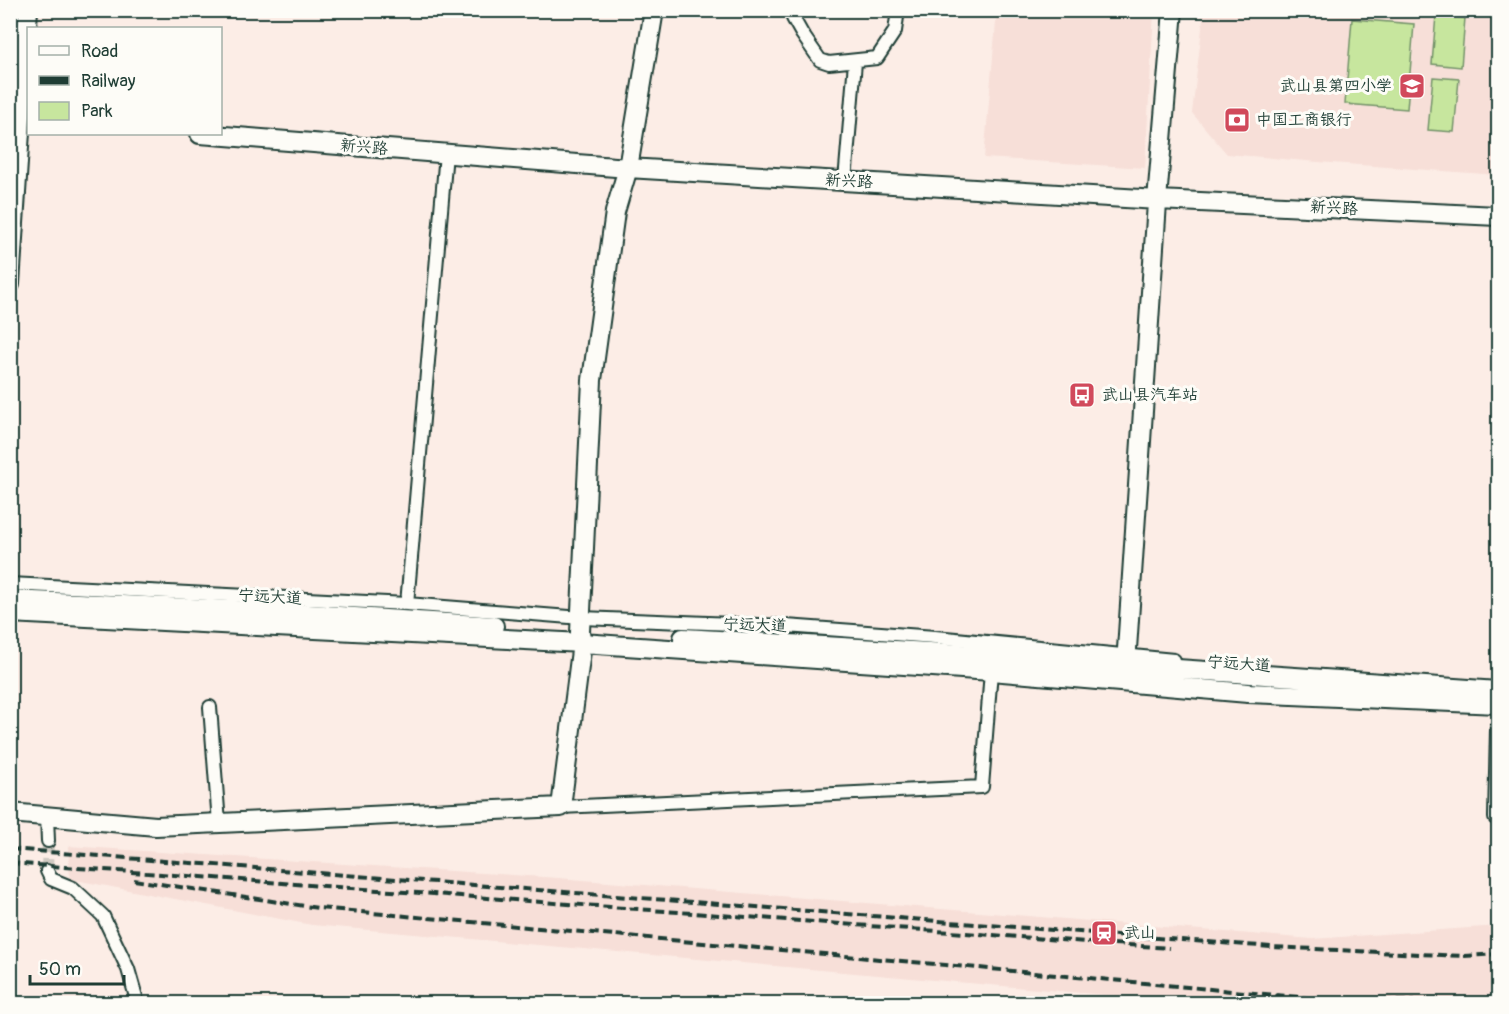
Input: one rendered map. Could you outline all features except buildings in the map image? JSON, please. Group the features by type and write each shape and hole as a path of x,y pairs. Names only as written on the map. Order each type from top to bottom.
{"main road":[{"path":"10,284 28,10"},
{"path":"10,813 156,826 561,807 581,631 591,380 615,212 628,162 654,10"},
{"path":"1126,668 1158,194 1173,10"},
{"name":"新兴路","path":"222,124 628,162"},
{"name":"新兴路","path":"213,135 446,153 628,162 1498,216"},
{"name":"新兴路","path":"1158,194 1498,204"},
{"name":"宁远大道","path":"10,600 277,612 946,653 1126,668 1498,691"},
{"name":"宁远大道","path":"10,613 581,631 991,671 1126,668 1248,693 1498,704"}],"street":[{"path":"793,10 793,18 802,34 820,60 829,63 877,58 895,31 898,10"},
{"path":"845,175 855,62"},
{"path":"407,604 446,153"},
{"name":"宁远大道","path":"10,584 407,604 581,631"},
{"name":"宁远大道","path":"1126,668 1498,682"},
{"path":"561,807 982,787 991,671"},
{"path":"210,707 219,823"},
{"path":"1497,729 1495,818 1498,818"},
{"path":"47,816 48,841"},
{"path":"47,871 51,879 73,888 103,916 128,969 138,1004"}],"shaded area":[{"path":"997,11 1154,11 1145,168 984,158"},
{"path":"1204,11 1498,11 1498,175 1227,154 1192,113"},
{"path":"68,846 558,878 1312,939 1498,926 1498,1003 1195,1003 312,925 70,879"}],"green space":[{"path":"1436,15 1465,18 1461,67 1432,64"},
{"path":"1352,19 1414,24 1407,109 1345,104"},
{"path":"1433,77 1459,79 1454,132 1428,130"}],"tunnel":[{"path":"47,871 48,841"}],"railway":[{"path":"10,849 1272,947 1463,956 1498,954"},
{"path":"10,863 1169,948"},
{"path":"134,880 318,908 1320,999 1439,1002 1498,999"}],"place":[{"name":"武山县第四小学","path":"1412,86"},
{"name":"中国工商银行","path":"1237,120"},
{"name":"武山县汽车站","path":"1082,395"},
{"name":"武山","path":"1104,933"}]}
